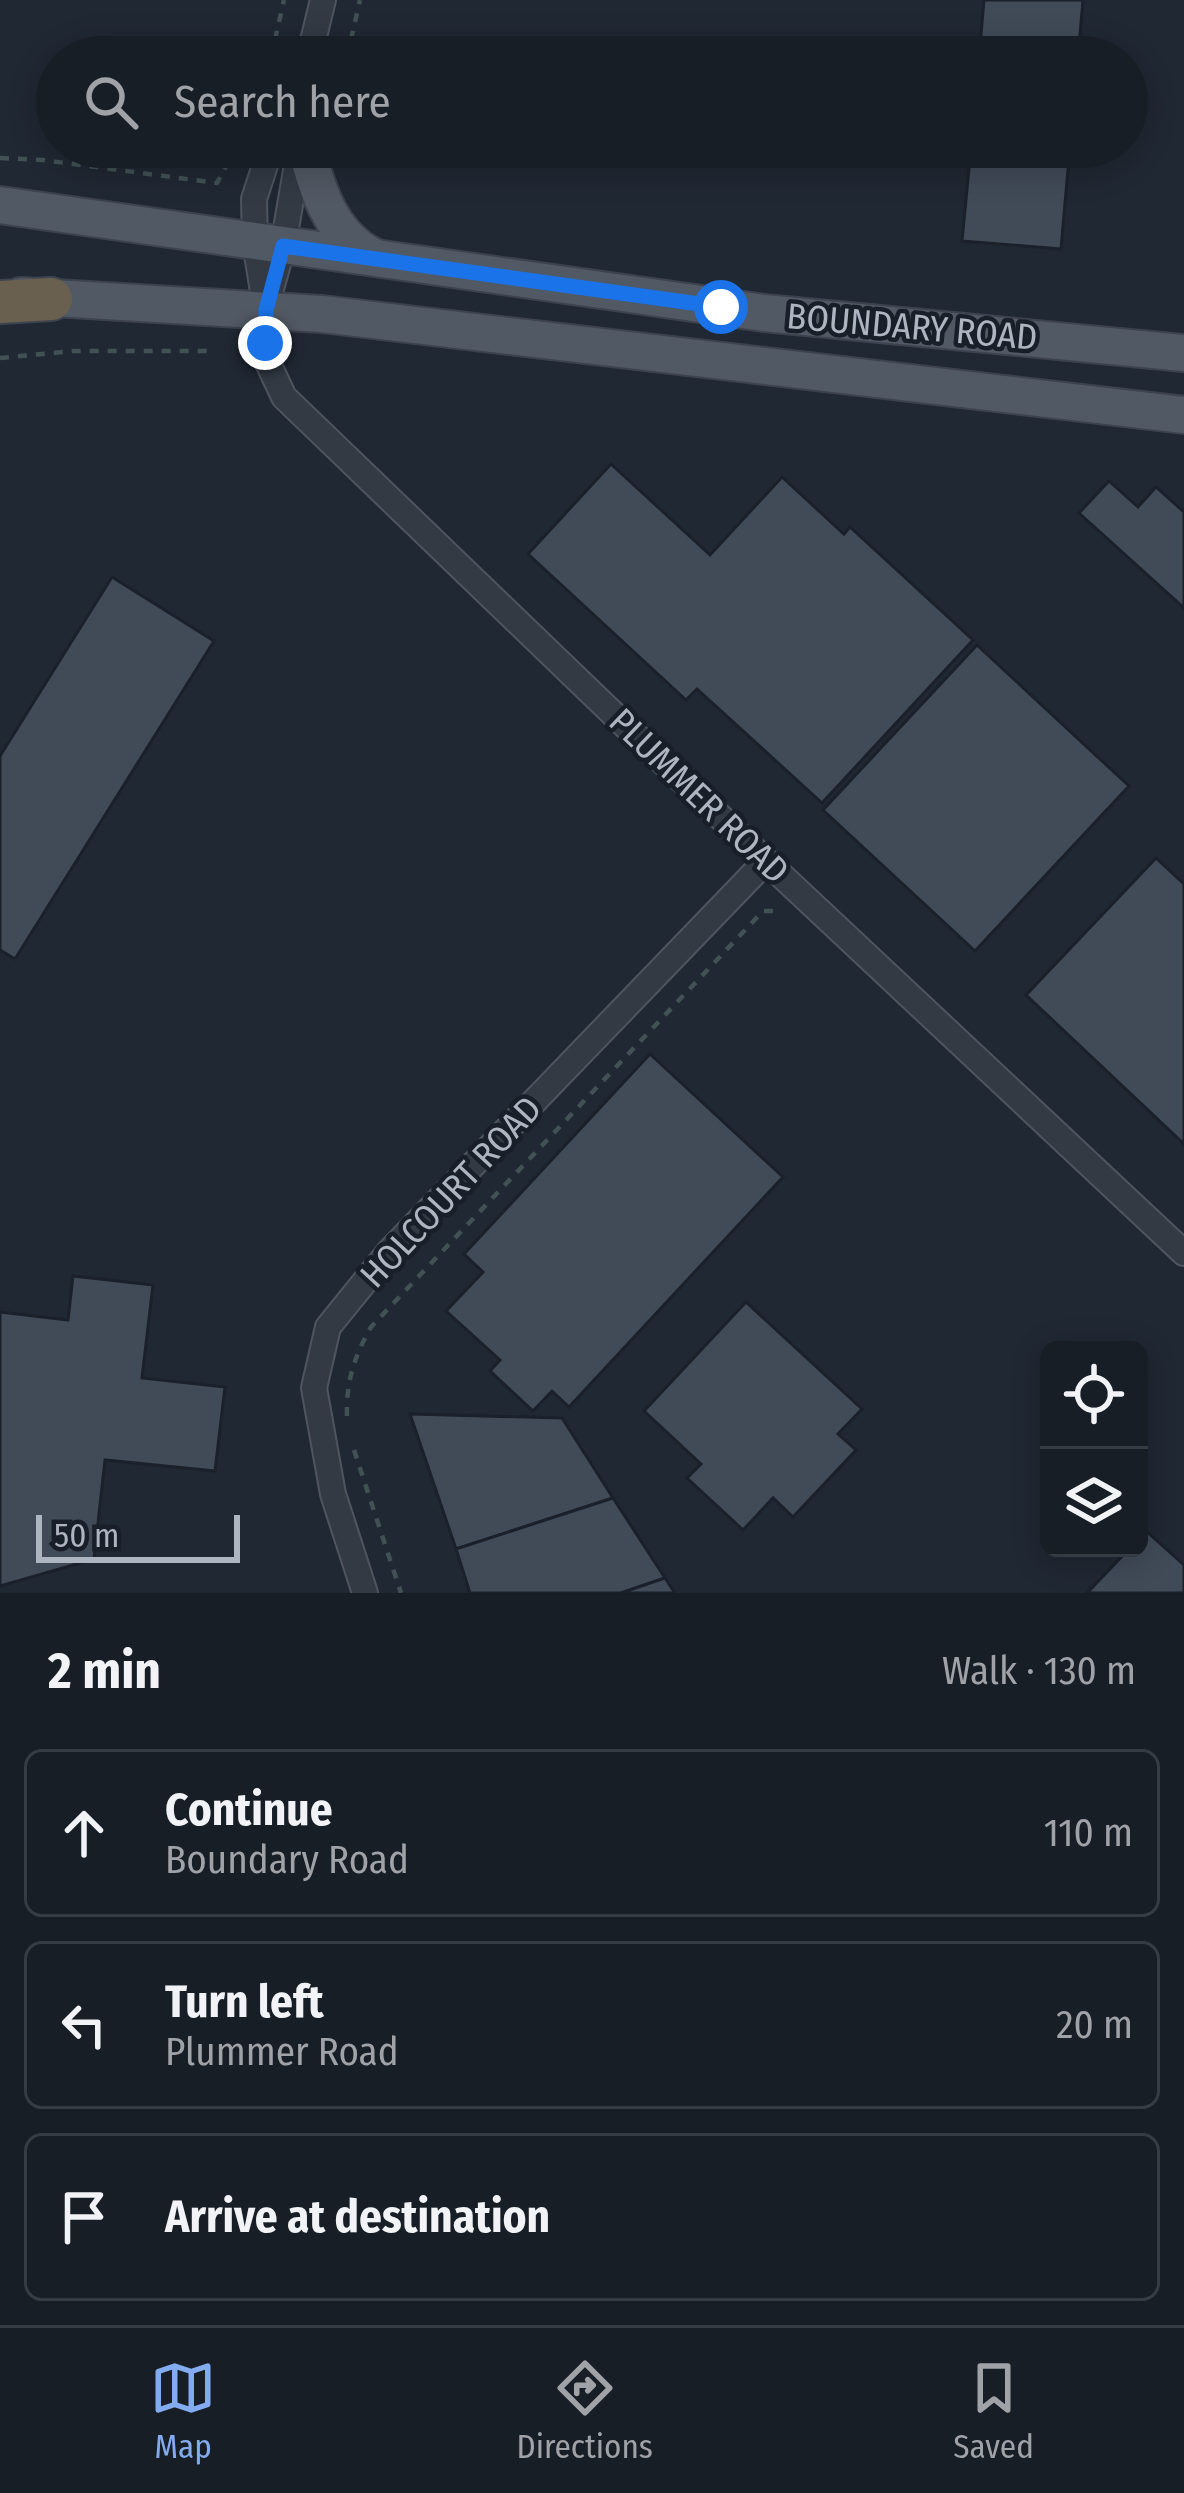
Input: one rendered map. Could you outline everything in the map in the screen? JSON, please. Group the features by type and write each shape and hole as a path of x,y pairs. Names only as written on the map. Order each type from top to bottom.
{"highway":[{"path":"0,298 51,299"}],"main road":[{"path":"311,168 341,232 354,248 378,260"},
{"name":"BOUNDARY ROAD","path":"0,205 764,313 1184,353"},
{"name":"BOUNDARY ROAD","path":"51,299 266,310 1184,415"}],"street":[{"path":"314,36 323,0"},
{"path":"265,168 254,199 269,244"},
{"path":"269,244 296,168"},
{"name":"PLUMMER ROAD","path":"269,244 267,362 284,397 766,861 1184,1253"},
{"name":"HOLCOURT ROAD","path":"365,1593 333,1493 314,1388 328,1327 388,1253 766,861"}],"path":[{"path":"276,36 284,0"},
{"path":"352,36 360,0"},
{"path":"0,158 36,160"},
{"path":"104,168 217,183 225,168"},
{"path":"0,358 74,351 208,351"},
{"path":"347,1420 346,1392 354,1357 371,1327 763,911 786,910"},
{"path":"351,1438 401,1593"}],"building":[{"path":"984,0 1083,0 1080,36 981,36"},
{"path":"969,168 1068,168 1061,249 962,241"},
{"path":"611,464 710,555 782,477 844,534 850,527 973,640 822,803 697,689 686,700 528,554"},
{"path":"1109,481 1138,507 1156,487 1184,512 1184,608 1079,513"},
{"path":"112,577 214,641 15,959 0,950 0,756"},
{"path":"977,645 1129,786 975,951 823,810"},
{"path":"1156,858 1184,884 1184,1144 1026,995"},
{"path":"650,1054 783,1177 569,1407 552,1391 533,1411 490,1371 500,1360 446,1311 483,1272 464,1254"},
{"path":"73,1276 153,1285 142,1378 225,1387 215,1471 105,1460 94,1559 0,1586 0,1312 68,1320"},
{"path":"746,1302 862,1409 838,1434 856,1450 793,1517 773,1498 743,1530 687,1478 701,1464 644,1411"},
{"path":"410,1414 562,1418 613,1498 456,1549"},
{"path":"613,1498 665,1578 621,1593 470,1593 456,1549"},
{"path":"1148,1533 1184,1565 1184,1593 1087,1593 1121,1557 1148,1557"},
{"path":"665,1578 675,1593 621,1593"}],"route":[{"path":"265,343 266,310 283,246 721,307"}]}
